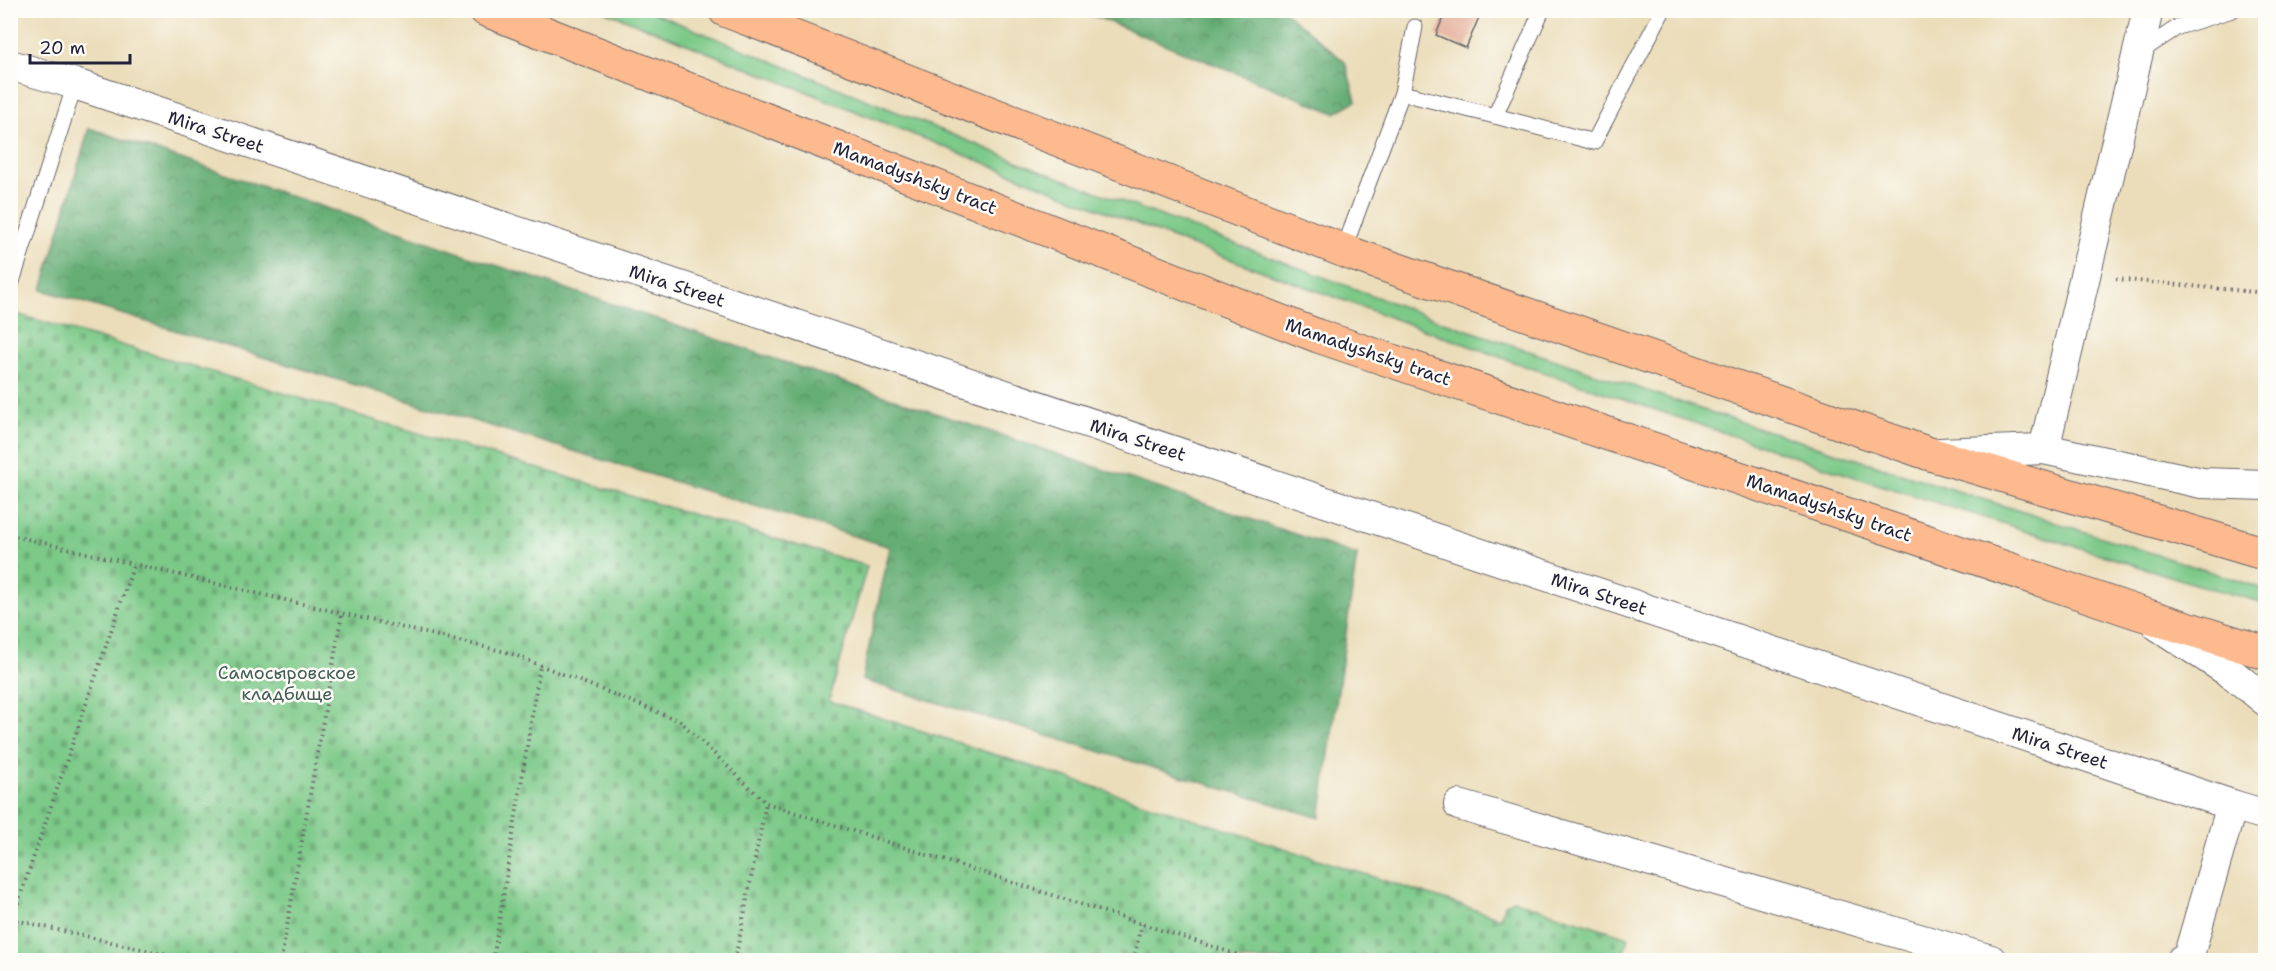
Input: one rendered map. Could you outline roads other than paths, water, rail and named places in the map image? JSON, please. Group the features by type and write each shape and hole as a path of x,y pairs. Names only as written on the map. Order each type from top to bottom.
{"main road":[{"name":"Mamadyshsky tract","path":"486,10 1318,336 2139,613 2265,653"},
{"path":"725,10 1343,251 1930,454 2265,554"}],"street":[{"path":"2044,448 2148,10"},
{"name":"Mira Street","path":"10,65 75,84 2232,805 2265,814"},
{"path":"1930,454 2044,448 2202,483 2265,485"},
{"path":"2139,613 2235,676 2265,700"},
{"path":"1459,805 1991,960"},
{"path":"2182,960 2188,958 2232,805"}],"lane":[{"path":"1495,116 1542,10"},
{"path":"1402,93 1594,142 1663,10"},
{"path":"2138,54 2178,27 2232,10"},
{"path":"1343,251 1402,93 1414,27"},
{"path":"10,288 75,84"}],"park label":[{"name":"Самосыровское кладбище","path":"287,683"}]}
